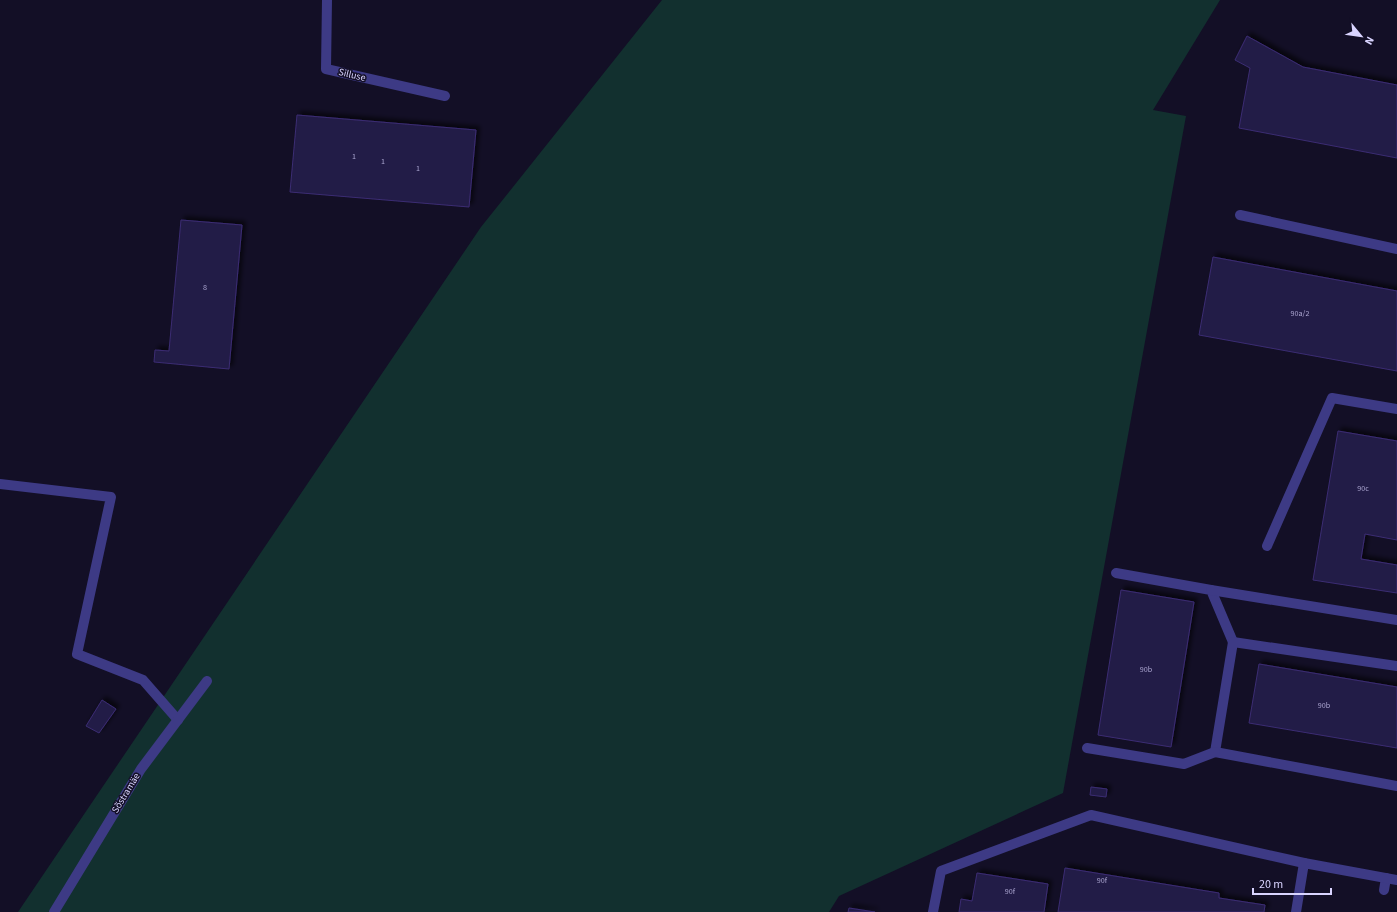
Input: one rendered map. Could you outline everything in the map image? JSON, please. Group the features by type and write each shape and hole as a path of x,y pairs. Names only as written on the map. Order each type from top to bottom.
{"street":[{"name":"Silluse","path":"327,0 326,69 445,96"},
{"path":"1240,216 1397,248"},
{"path":"1267,546 1332,398 1397,410"},
{"path":"0,484 111,497 77,654 143,680 178,720"},
{"path":"1116,573 1397,620"},
{"path":"1212,590 1233,642 1215,752"},
{"path":"1233,642 1397,666"},
{"name":"Sõstramäe","path":"54,912 141,769 207,681"},
{"path":"1087,748 1184,764 1215,752 1397,786"},
{"path":"933,912 941,871 1091,815 1304,863 1397,880"},
{"path":"1296,912 1304,863"},
{"path":"1384,890 1386,878"}],"green space":[{"path":"662,0 1220,0 1153,110 1186,116 1063,793 839,896 829,912 18,912 481,227"}],"building":[{"path":"1247,36 1303,67 1397,85 1397,158 1239,128 1250,68 1235,60"},
{"path":"297,115 476,130 469,207 290,192"},
{"path":"181,220 242,225 229,369 154,362 155,350 169,351"},
{"path":"1213,257 1397,291 1397,371 1199,335"},
{"path":"1338,431 1397,441 1397,540 1365,534 1361,559 1397,565 1397,593 1313,580"},
{"path":"1121,590 1194,602 1171,747 1098,735"},
{"path":"1259,664 1397,687 1397,748 1249,723"},
{"path":"102,700 116,709 99,733 86,726"},
{"path":"1091,787 1107,789 1106,797 1090,795"},
{"path":"1065,868 1219,893 1219,898 1265,905 1264,912 1058,912"},
{"path":"977,873 1048,884 1044,912 959,912 961,899 972,901"},
{"path":"849,908 875,912 848,912"}]}
